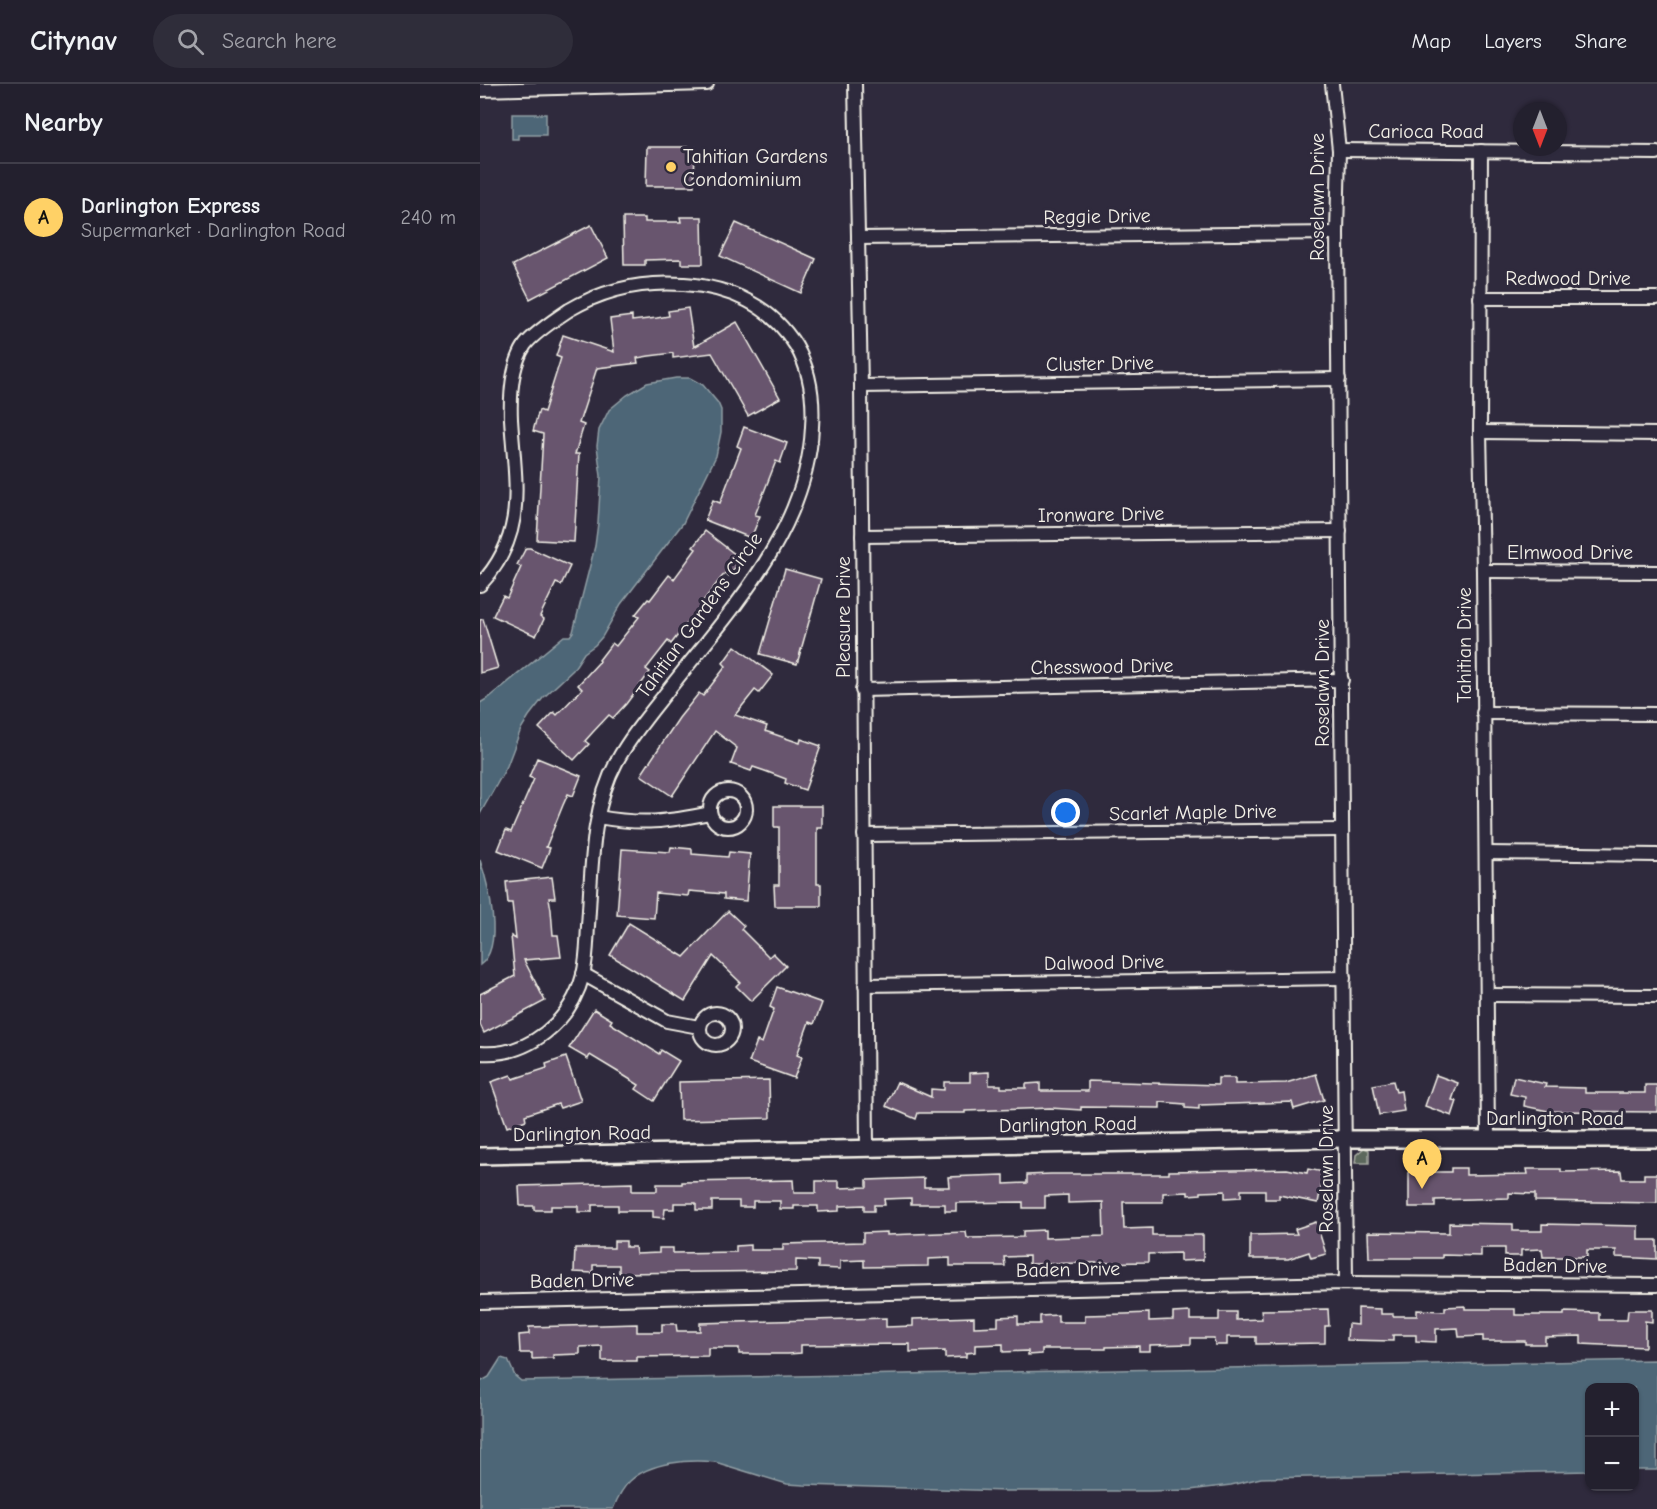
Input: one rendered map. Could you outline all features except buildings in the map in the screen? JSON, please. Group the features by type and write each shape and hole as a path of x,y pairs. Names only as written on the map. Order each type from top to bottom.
{"street":[{"path":"480,90 554,86 707,84"},
{"name":"Pleasure Drive","path":"855,84 861,386 867,1149"},
{"name":"Roselawn Drive","path":"1332,84 1339,150 1337,233 1346,1283"},
{"name":"Carioca Road","path":"1339,150 1657,153"},
{"name":"Tahitian Drive","path":"1481,151 1480,432 1488,1138"},
{"name":"Reggie Drive","path":"858,238 1337,233"},
{"name":"Tahitian Gardens Circle","path":"480,585 498,561 511,534 516,513 510,396 516,366 526,344 557,317 591,298 623,288 665,282 720,290 745,298 773,317 789,335 801,355 808,374 813,414 809,459 789,521 769,556 741,596 661,699 619,757 611,774 598,817 583,974 571,1004 562,1017 543,1035 526,1046 506,1052 480,1053"},
{"name":"Redwood Drive","path":"1480,298 1657,298"},
{"name":"Cluster Drive","path":"861,386 1339,379"},
{"path":"1480,432 1657,434"},
{"name":"Ironware Drive","path":"862,536 1340,531"},
{"name":"Elmwood Drive","path":"1483,571 1657,572"},
{"name":"Chesswood Drive","path":"862,690 1342,680"},
{"path":"1483,713 1657,714"},
{"path":"598,817 640,823 667,821 710,813"},
{"name":"Scarlet Maple Drive","path":"864,834 1342,830"},
{"path":"1486,854 1657,855"},
{"path":"583,974 668,1021 699,1027"},
{"name":"Dalwood Drive","path":"865,985 1344,978"},
{"path":"1487,995 1657,996"},
{"name":"Darlington Road","path":"480,1156 1344,1139 1657,1139"},
{"name":"Baden Drive","path":"480,1302 1346,1283 1657,1286"}],"green space":[{"path":"1364,1148 1369,1150 1369,1163 1355,1163 1356,1155"}],"water":[{"path":"512,114 546,114 546,135 518,135 518,139 512,139"},
{"path":"690,378 703,385 718,403 721,410 721,432 716,456 683,523 621,604 602,637 584,653 573,670 543,698 529,716 521,729 507,766 480,814 480,703 564,636 570,636 573,632 595,546 598,523 601,476 597,446 599,430 609,410 627,395 647,383"},
{"path":"480,860 490,899 493,930 488,956 480,965"},
{"path":"501,1358 508,1360 515,1376 521,1381 1657,1360 1657,1470 1639,1470 1639,1383 1585,1383 1585,1471 1261,1478 1231,1485 1190,1490 1006,1491 787,1484 715,1462 694,1461 670,1463 638,1475 625,1487 613,1509 480,1509 480,1382 489,1377"}],"place":[{"name":"Tahitian Gardens Condominium","path":"671,167"},
{"name":"Darlington Express","path":"1422,1189"}]}
